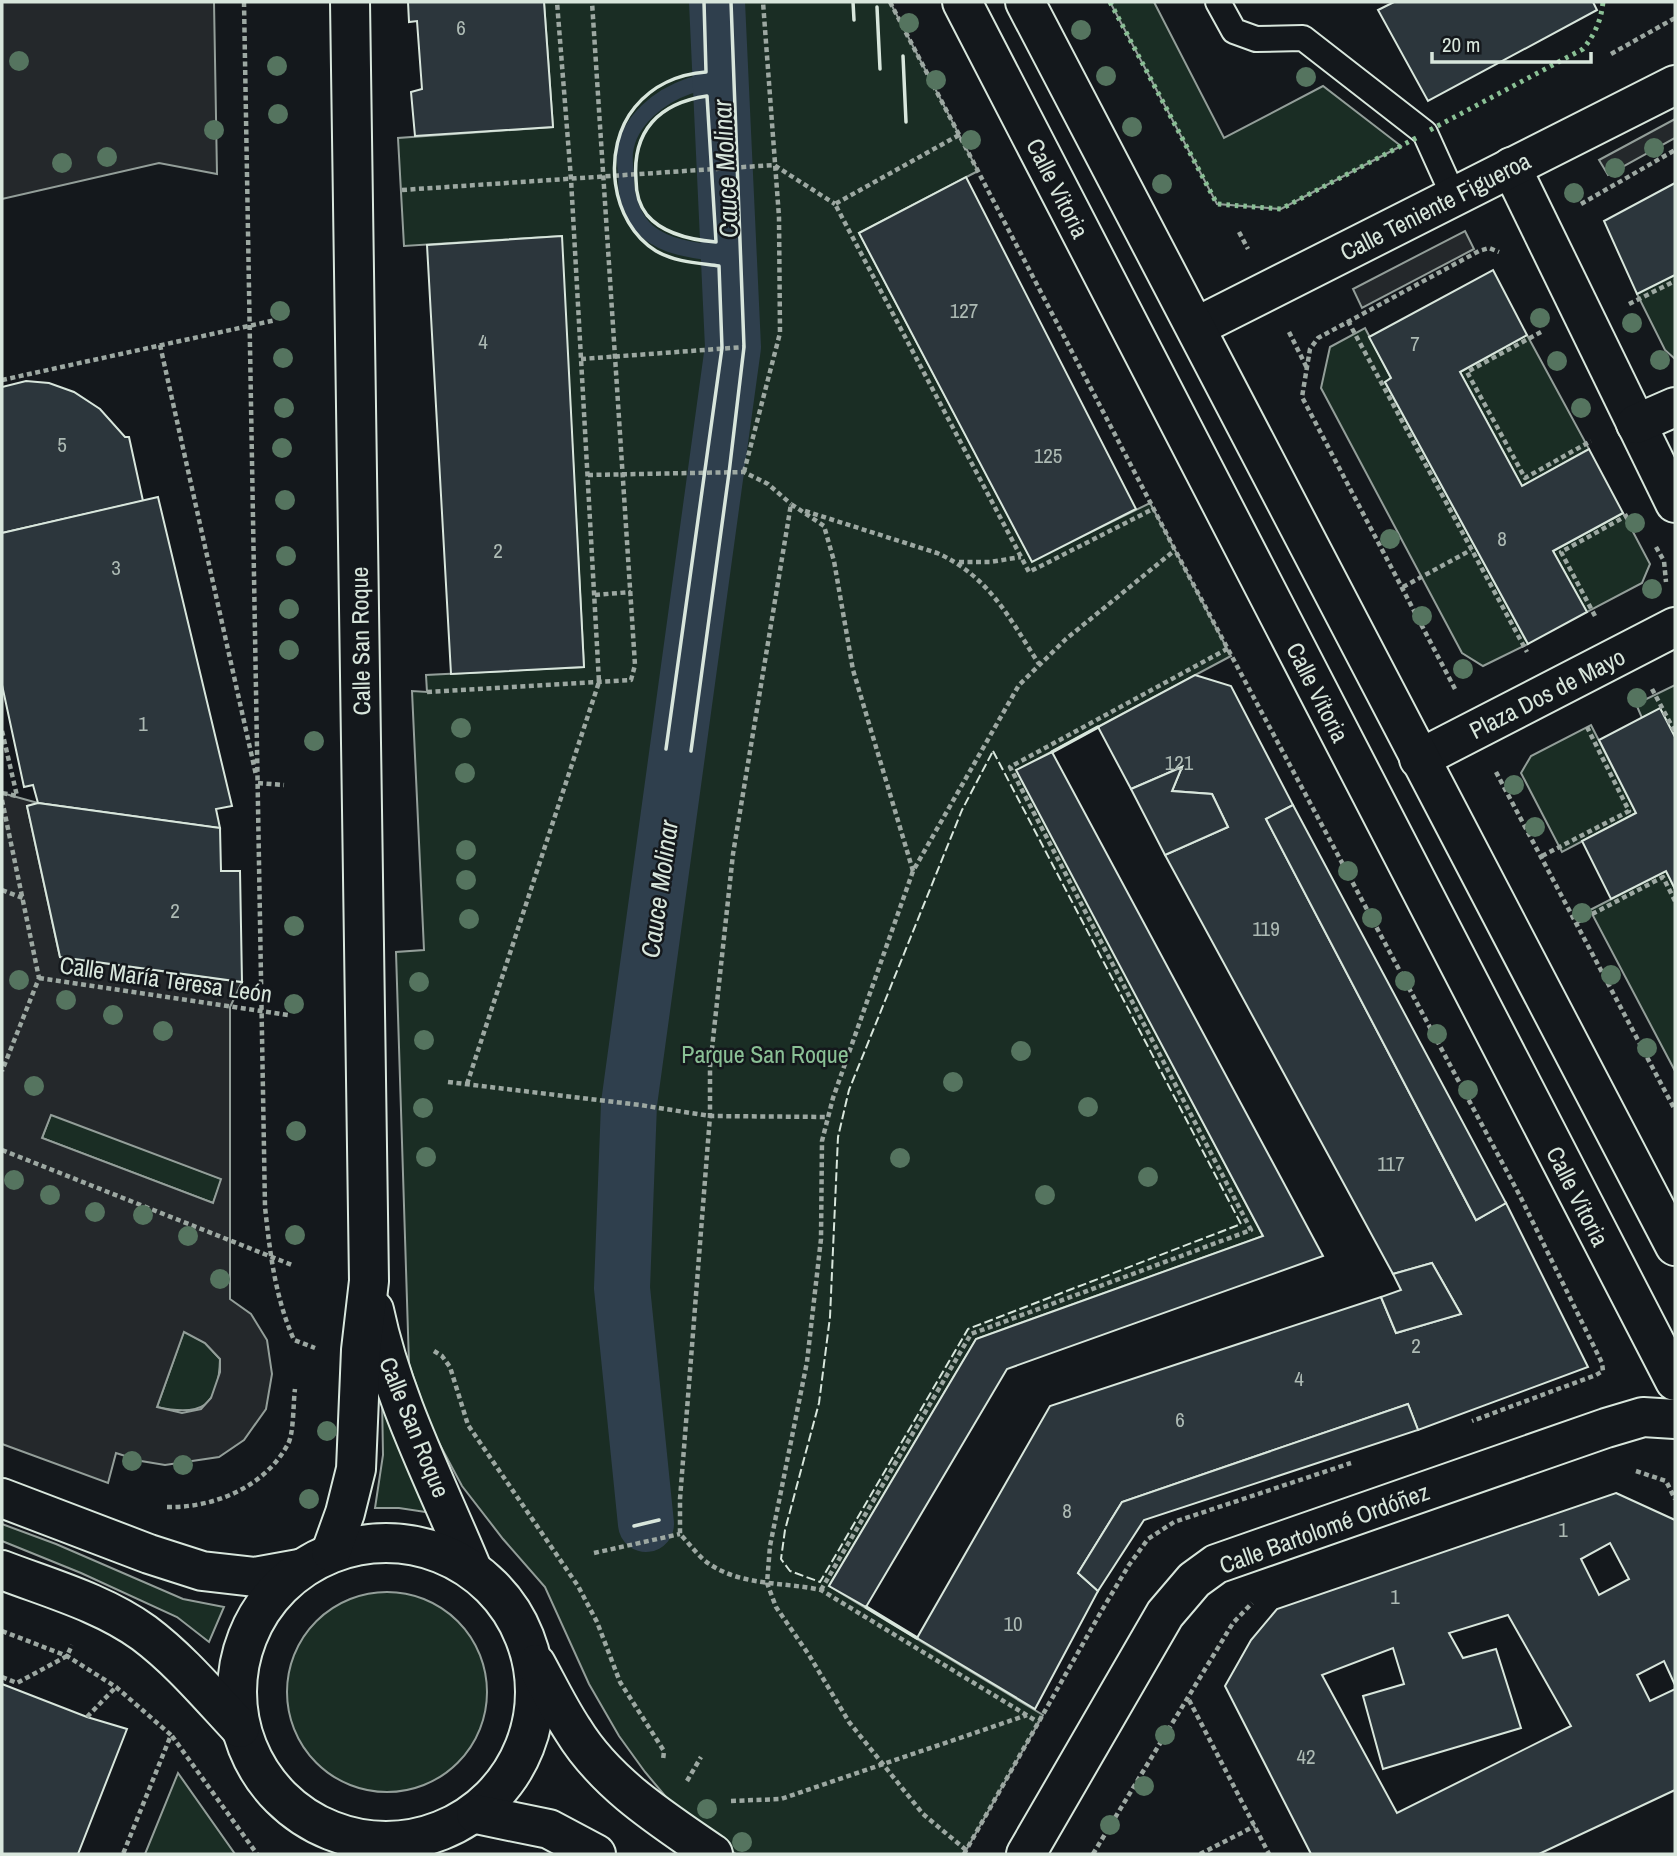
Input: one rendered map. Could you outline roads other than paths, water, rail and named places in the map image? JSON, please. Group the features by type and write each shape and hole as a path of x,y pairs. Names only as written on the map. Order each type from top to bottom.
{"main road":[{"name":"Calle San Roque","path":"315,1561 345,1513 356,1469 361,1350 369,1281 350,2"},
{"name":"Calle Vitoria","path":"962,2 1675,1381"},
{"path":"1026,2 1675,1247"},
{"name":"Calle Teniente Figueroa","path":"1196,327 1675,85"},
{"path":"1511,167 1675,503"},
{"path":"1636,424 1675,407"},
{"name":"Plaza Dos de Mayo","path":"1419,759 1675,626"},
{"name":"Calle San Roque","path":"369,1281 384,1349 410,1429 472,1569"},
{"name":"Calle Bartolomé Ordóñez","path":"1026,1854 1165,1614 1194,1580 1216,1564 1659,1418 1675,1387"},
{"path":"2,1498 149,1554 202,1571 254,1577 379,1542 428,1547 472,1569 510,1608 533,1658 574,1732 608,1773 638,1802 713,1854"},
{"path":"240,1728 237,1669 258,1613 315,1561"},
{"path":"2,1570 87,1603 142,1632 168,1652 240,1728 263,1780 308,1837 422,1846 476,1814 515,1771 534,1716 533,1658"},
{"path":"476,1814 549,1829 596,1854"}],"lane":[{"path":"1218,2 1234,31 1256,39 1303,38 1425,133 1454,197"}],"waterway":[{"name":"Cauce Molinar","path":"646,1524 622,1288 629,1104 733,347 717,2"},
{"name":"Cauce Molinar","path":"720,83 700,84 678,90 657,103 639,120 625,152 626,186 634,214 648,232 676,246 729,255"}],"park label":[{"name":"Parque San Roque","path":"765,1054"}]}
